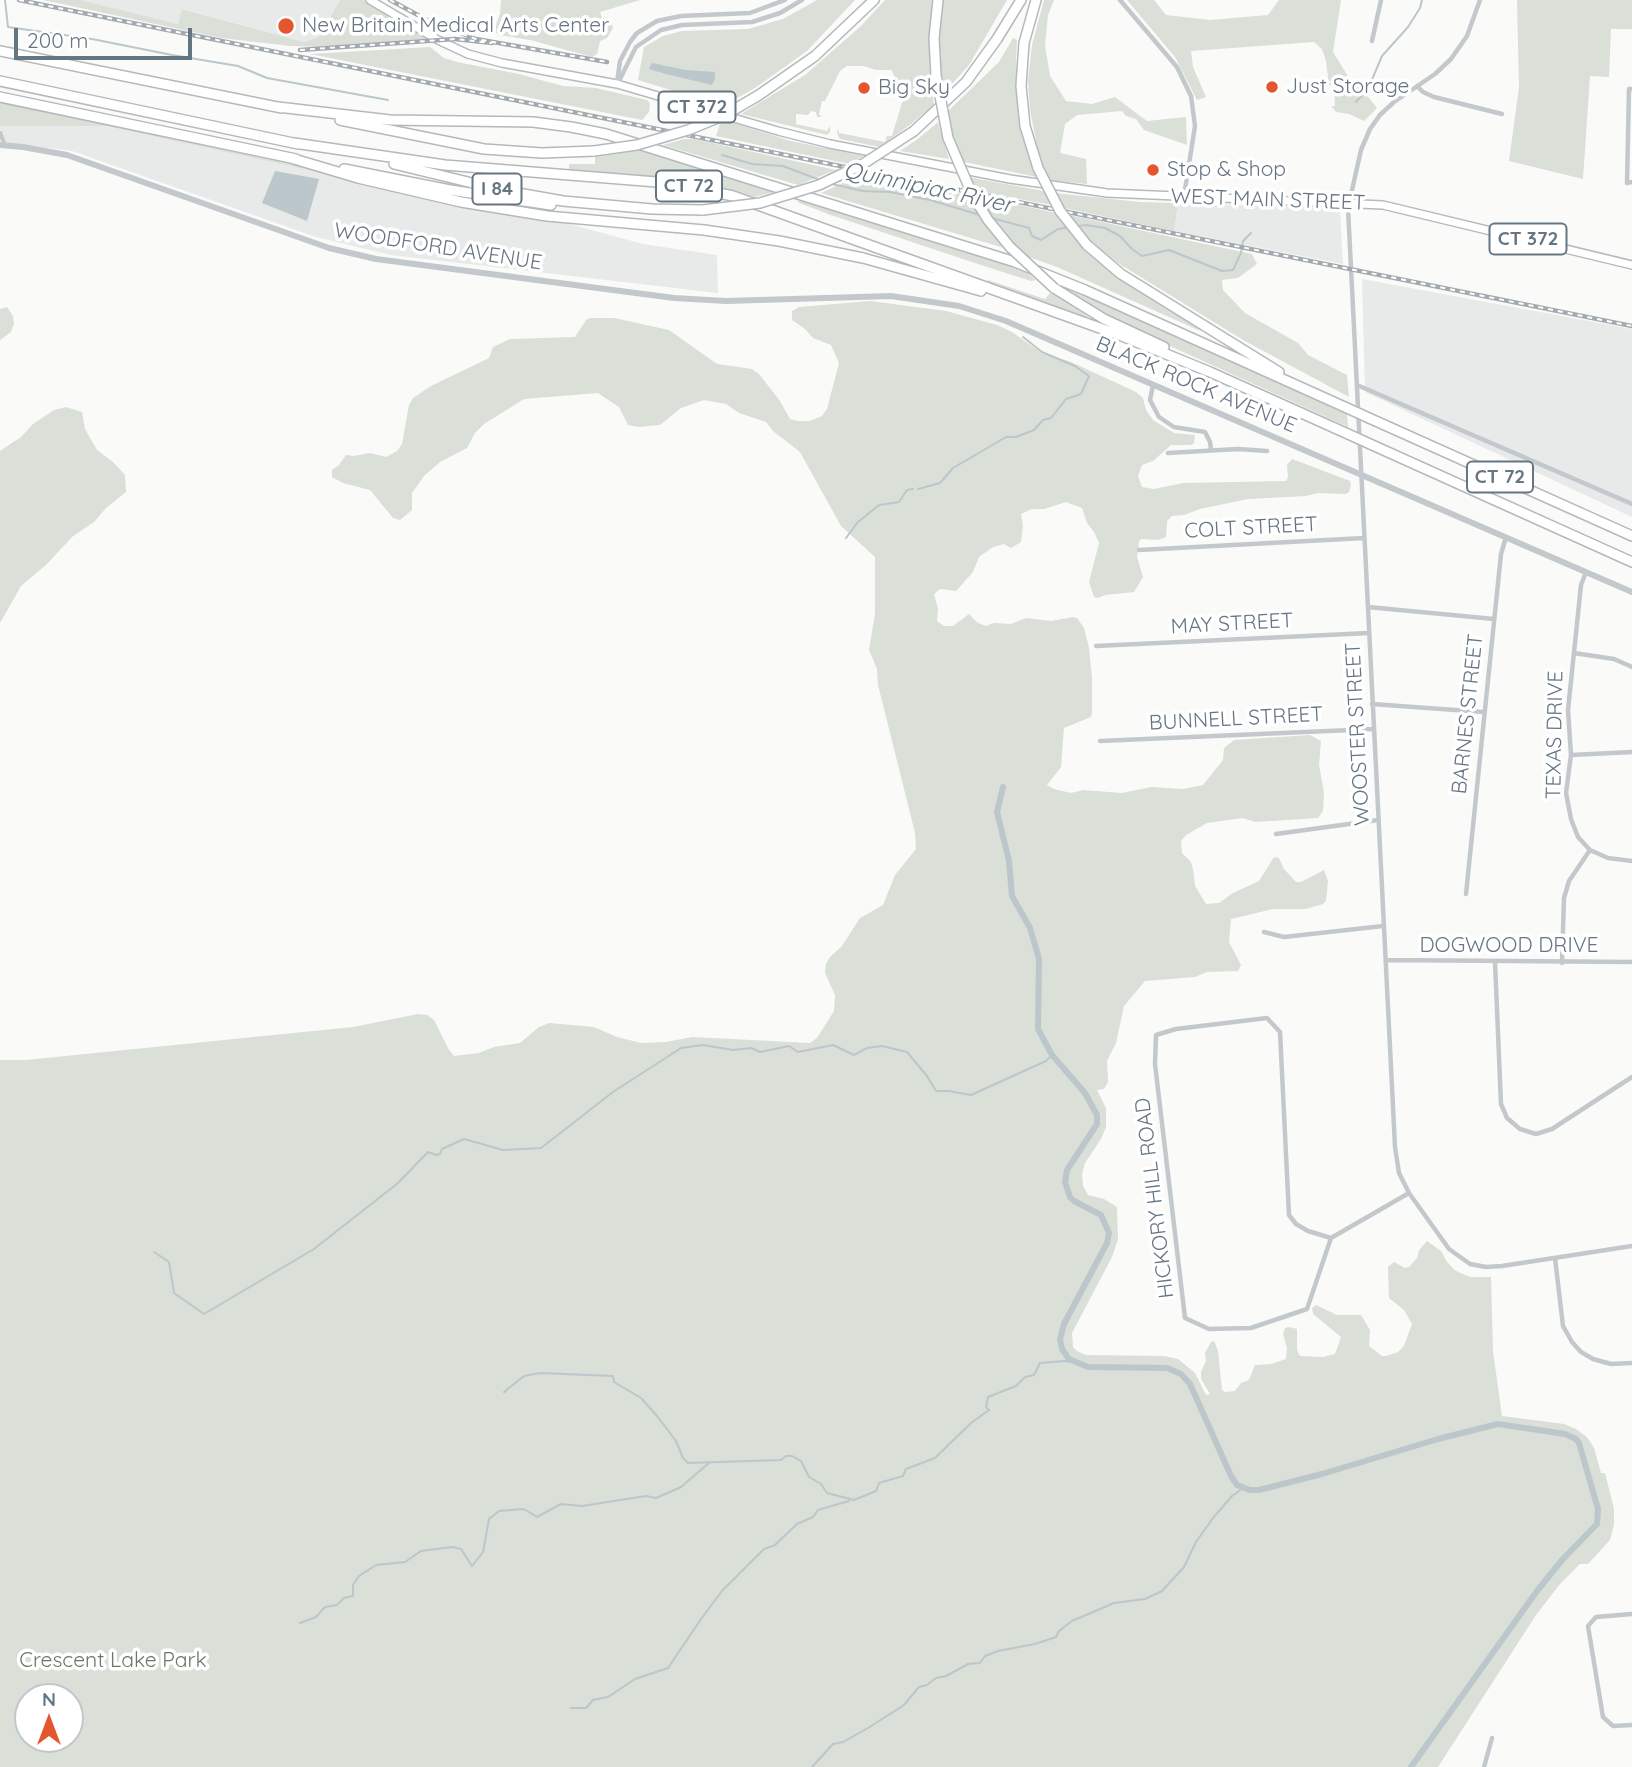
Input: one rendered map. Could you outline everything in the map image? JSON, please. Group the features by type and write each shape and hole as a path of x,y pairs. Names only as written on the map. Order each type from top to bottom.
{"highway":[{"path":"938,0 934,38 936,75 948,138 972,194 988,220 1010,247 1054,288 1104,319 1227,375 1263,396"},
{"name":"I 84","path":"0,81 520,194 614,206 703,210 753,204 812,188 863,164 914,131 971,76 1021,0"},
{"path":"1036,0 1024,43 1021,86 1025,126 1038,168 1060,211 1087,244 1121,274 1321,396"},
{"name":"I 84","path":"0,51 473,147 531,152 594,151 637,145 688,131 725,115 760,95 815,56 872,2"},
{"path":"0,97 415,183 572,207 614,206"},
{"name":"CT 72","path":"278,107 390,120 533,122 606,134 1016,262 1632,536"},
{"name":"CT 72","path":"294,143 420,163 655,181 712,190 768,207 1166,354 1632,562"},
{"path":"294,159 358,178 475,205 568,218 713,231 827,250 929,275 1030,307 1065,315"}],"main road":[{"name":"CT 372","path":"370,0 419,30 468,54 502,63 617,83"},
{"name":"WEST MAIN STREET","path":"617,83 778,131 895,157 1040,184 1107,193 1349,203 1405,210 1632,265"}],"street":[{"path":"617,83 620,61 630,42 637,33 657,21 681,16 750,13 785,0"},
{"path":"617,83 636,47 661,30 681,25 752,22 780,13 802,0"},
{"path":"1120,0 1177,66 1191,96 1195,126 1184,197"},
{"path":"1372,41 1381,0"},
{"name":"WOOSTER STREET","path":"1480,0 1473,24 1461,46 1444,66 1387,109 1368,132 1361,150 1349,203 1395,1147 1399,1173 1409,1193 1449,1249 1471,1264 1486,1267 1555,1258"},
{"path":"1417,86 1434,97 1502,114"},
{"path":"1629,183 1630,89"},
{"name":"WOODFORD AVENUE","path":"0,133 2,145 43,150 77,159 309,242 350,254 466,272 726,302"},
{"name":"BLACK ROCK AVENUE","path":"726,302 870,296 937,302 982,313 1006,321 1632,592"},
{"path":"1356,384 1632,505"},
{"path":"1153,385 1150,400 1159,417 1174,427 1205,432 1211,450"},
{"path":"1168,453 1211,450 1267,451"},
{"name":"BARNES STREET","path":"1466,894 1500,554 1506,537"},
{"name":"COLT STREET","path":"1139,550 1364,538"},
{"name":"TEXAS DRIVE","path":"1586,572 1581,584 1568,710 1571,755 1566,793 1578,838 1590,850"},
{"path":"1368,607 1494,619"},
{"name":"MAY STREET","path":"1096,646 1369,633"},
{"path":"1574,653 1614,659 1632,667"},
{"path":"1373,704 1483,712"},
{"name":"BUNNELL STREET","path":"1100,741 1374,729"},
{"path":"1571,755 1632,752"},
{"path":"1276,834 1378,820"},
{"path":"1562,963 1564,898 1569,881 1590,850 1608,858 1632,861"},
{"path":"1264,932 1283,937 1383,926"},
{"name":"DOGWOOD DRIVE","path":"1386,960 1632,962"},
{"path":"1495,962 1501,1104 1507,1118 1520,1129 1536,1134 1552,1129 1632,1077"},
{"name":"HICKORY HILL ROAD","path":"1267,1018 1280,1032 1289,1215 1296,1224 1308,1231 1331,1238 1307,1309 1251,1328 1209,1329 1185,1318 1155,1064 1156,1035 1176,1029 1267,1018"},
{"path":"1331,1238 1409,1193"},
{"path":"1632,1247 1555,1258 1563,1326 1572,1342 1581,1352 1593,1359 1611,1364 1632,1363"},
{"path":"1632,1614 1596,1617 1588,1626 1603,1717 1613,1726 1632,1725"},
{"path":"1484,1767 1492,1738"}],"shaded area":[{"name":"New Britain Medical Arts Center","path":"81,0 340,0 319,37 304,42 183,9 178,24"},
{"path":"652,63 686,70 715,72 715,79 712,85 666,74 649,69"},
{"path":"0,126 106,126 327,174 443,204 566,223 643,244 717,255 718,293 391,255 316,237 72,151 7,143 0,129"},
{"path":"275,171 319,179 307,221 262,203"},
{"path":"1178,203 1336,208 1340,211 1343,264 1174,231"},
{"path":"1362,279 1632,329 1632,517 1365,392"}],"green space":[{"path":"43,0 81,0 178,24 182,9 304,42 319,37 340,0 364,0 429,40 323,47 290,46 221,38"},
{"path":"501,0 640,0 600,12 602,18 611,22 613,28 607,38 600,41 597,54 592,57 530,40 499,35 496,33 496,25"},
{"path":"817,0 855,0 807,51 755,88 723,106 638,80 644,47 663,36 682,31 748,29 783,19"},
{"path":"885,0 933,0 929,43 934,105 910,125 879,147 840,139 838,128 839,133 885,142 887,136 892,136 904,96 903,87 895,80 892,70 876,70 864,66 847,66 840,71 825,101 822,101 819,114 822,117 817,117 816,112 811,111 808,115 796,114 796,124 827,131 830,126 827,135 741,114 805,75 861,26"},
{"path":"941,0 1007,0 969,65 942,95 938,36"},
{"path":"1044,0 1054,0 1048,15 1045,45 1050,76 1066,101 1092,104 1115,97 1147,121 1186,117 1187,145 1144,130 1136,119 1126,116 1122,111 1077,115 1065,124 1060,153 1086,159 1087,184 1048,180 1037,146 1028,81 1032,45"},
{"path":"1127,0 1154,0 1166,15 1210,20 1268,15 1279,0 1341,0 1333,52 1349,78 1358,84 1377,108 1364,121 1336,112 1331,106 1335,106 1334,86 1329,85 1322,49 1314,42 1191,51 1193,67 1206,97 1197,100 1175,57"},
{"path":"1517,0 1632,0 1632,29 1611,29 1609,77 1590,76 1583,179 1509,161 1519,87"},
{"path":"1013,38 1017,40 1019,110 1025,143 1037,177 959,161 945,114 999,62"},
{"path":"430,47 444,58 457,62 563,86 596,88 647,100 650,104 649,112 642,120 310,54"},
{"path":"0,102 275,159 327,174 106,126 0,126"},
{"path":"726,121 791,141 864,156 849,164 716,136 720,124"},
{"path":"938,122 949,159 900,151 919,138"},
{"path":"684,139 836,170 798,185 663,145"},
{"path":"644,150 779,191 754,197 677,178 569,170 569,164 595,164 595,157"},
{"path":"865,173 967,195 1004,248 821,193"},
{"path":"967,177 1044,191 1052,205 974,191"},
{"path":"1055,193 1178,203 1174,231 1064,208"},
{"path":"977,196 1056,213 1090,252 1201,329 1198,330 1057,267 1020,254"},
{"path":"806,199 1024,270 1036,280 1031,281 981,265 797,202"},
{"path":"1069,215 1252,254 1257,264 1238,278 1222,280 1223,290 1245,313 1298,343 1308,355 1347,375 1349,397 1243,340 1118,263 1090,241"},
{"path":"988,280 1045,299 1052,291 1094,321 987,282"},
{"path":"1059,284 1347,414 1348,427 1126,326 1056,285"},
{"name":"Crescent Lake Park","path":"870,301 946,311 997,325 1043,354 1071,362 1136,392 1143,398 1146,410 1153,420 1174,433 1195,435 1191,445 1171,445 1153,461 1142,465 1138,476 1142,487 1154,489 1183,483 1286,481 1287,465 1292,459 1350,481 1349,492 1345,494 1318,493 1248,499 1172,516 1167,521 1166,537 1139,541 1137,557 1143,577 1134,592 1098,598 1094,597 1089,582 1099,543 1082,508 1066,502 1044,509 1032,509 1021,514 1021,542 1011,548 1004,544 993,547 979,557 973,572 956,591 940,589 934,594 938,609 937,621 944,626 953,626 969,614 978,623 986,626 994,623 1011,624 1026,618 1051,621 1073,617 1077,618 1084,628 1092,678 1092,713 1091,717 1064,728 1061,767 1047,785 1054,789 1071,793 1083,790 1122,793 1151,787 1183,789 1203,785 1223,760 1224,748 1234,740 1310,735 1321,741 1319,765 1324,793 1323,811 1318,818 1255,822 1243,818 1207,823 1181,841 1182,853 1191,862 1195,886 1206,904 1219,903 1259,881 1274,857 1279,858 1284,869 1296,882 1324,870 1328,881 1326,901 1306,909 1273,909 1231,919 1229,942 1241,965 1238,971 1207,972 1195,977 1145,981 1124,1006 1116,1043 1107,1061 1108,1082 1104,1089 1097,1090 1106,1108 1106,1127 1085,1163 1082,1174 1083,1186 1088,1195 1104,1199 1117,1207 1118,1239 1112,1257 1072,1333 1073,1347 1086,1355 1164,1356 1178,1359 1195,1373 1206,1395 1210,1394 1201,1379 1201,1372 1206,1361 1205,1353 1214,1341 1218,1351 1222,1390 1235,1391 1241,1383 1249,1380 1255,1365 1286,1359 1287,1348 1283,1334 1285,1328 1297,1329 1297,1350 1300,1356 1323,1357 1335,1354 1341,1337 1313,1314 1312,1308 1316,1305 1337,1315 1361,1315 1370,1330 1369,1346 1386,1356 1398,1352 1404,1346 1412,1324 1404,1310 1389,1298 1388,1267 1394,1262 1405,1268 1409,1267 1427,1241 1441,1251 1456,1271 1470,1277 1491,1277 1493,1351 1502,1416 1564,1424 1587,1437 1594,1448 1601,1473 1605,1473 1614,1509 1610,1540 1588,1564 1580,1564 1560,1584 1536,1615 1438,1767 0,1767 0,1060 26,1060 353,1027 418,1014 427,1015 434,1020 454,1056 520,1043 539,1027 549,1023 594,1027 641,1043 692,1037 810,1043 817,1038 834,1011 835,995 825,973 826,964 842,946 860,918 883,905 895,875 916,849 915,833 878,685 877,669 869,650 875,614 875,557 841,526 800,452 773,431 766,422 739,413 726,404 704,400 681,408 660,425 639,427 628,425 619,407 598,393 524,399 484,424 475,433 467,448 440,462 424,476 412,493 412,510 400,520 393,518 370,490 343,483 332,477 332,470 346,455 370,453 386,457 397,451 402,444 409,405 413,398 431,386 489,358 493,347 510,339 575,337 590,318 614,318 669,330 717,364 752,369 780,401 790,419 810,421 822,416 827,409 839,363 831,345 813,338 792,320 792,311 799,307"},
{"path":"7,307 13,316 14,324 11,332 0,340 0,309"},
{"path":"66,407 82,412 85,429 97,450 125,475 126,492 94,522 72,537 46,565 21,586 0,623 0,451 54,410"}],"waterway":[{"name":"Quinnipiac River","path":"5,0 8,27 92,39 238,66 267,78 388,100"},
{"name":"Quinnipiac River","path":"1356,102 1368,89 1382,56 1408,27 1422,0"},
{"name":"Quinnipiac River","path":"722,155 752,164 783,166 820,180"},
{"name":"Quinnipiac River","path":"832,184 930,200 980,215"},
{"name":"Quinnipiac River","path":"992,218 1029,228 1032,236 1041,240 1058,229 1070,227"},
{"name":"Quinnipiac River","path":"1079,226 1105,228 1120,236 1142,256 1169,250 1222,271 1233,270 1243,241 1251,233"},
{"path":"918,489 940,483 953,468 1006,437 1016,437 1034,430 1043,420 1051,418 1066,399 1081,394 1089,376 1075,366 1042,352 1023,337"},
{"path":"846,538 857,523 879,505 899,502 907,490 913,489"},
{"path":"1003,787 997,812 1009,861 1012,896 1030,928 1039,959 1038,1029 1052,1055 1085,1093 1097,1115 1097,1124 1067,1170 1065,1182 1070,1197 1101,1215 1109,1233 1107,1243 1064,1324 1060,1339 1062,1349 1069,1359 1088,1367 1167,1368 1181,1374 1190,1384 1231,1476 1237,1485 1250,1490 1322,1474 1498,1424 1565,1434 1579,1443 1598,1509 1597,1524 1537,1591 1411,1767"},
{"path":"154,1252 169,1262 174,1293 204,1314 314,1249 398,1183 428,1152 440,1154 442,1149 464,1139 503,1150 541,1148 613,1092 681,1048 703,1045 733,1050 751,1048 760,1052 789,1046 798,1052 833,1045 854,1055 867,1048 882,1046 907,1052 936,1091 971,1095 1046,1061 1052,1055"},
{"path":"506,1391 504,1392 524,1376 540,1373 613,1376 614,1382 641,1398 657,1416 688,1463 781,1460 792,1456 801,1461 809,1477 821,1484 827,1493 854,1500 876,1491 879,1483 903,1476 906,1469 935,1458 971,1423 989,1410 986,1407 988,1397 1016,1386 1025,1377 1034,1375 1040,1363 1077,1363"},
{"path":"300,1623 316,1617 325,1607 337,1605 344,1598 353,1596 353,1585 359,1576 376,1565 405,1562 421,1551 452,1547 461,1549 472,1566 483,1552 489,1519 499,1511 524,1509 537,1517 561,1504 582,1506 646,1496 656,1498 681,1487 709,1463"},
{"path":"812,1767 833,1744 843,1742 904,1705 919,1687 936,1678 946,1676 968,1664 980,1663 985,1656 998,1651 1056,1637 1059,1631 1072,1621 1114,1603 1145,1599 1162,1591 1184,1567 1196,1542 1213,1518 1232,1496 1243,1488"},
{"path":"571,1708 586,1708 593,1700 608,1697 635,1679 668,1668 722,1591 764,1549 775,1545 797,1524 813,1517 818,1510 849,1501"}],"railway":[{"path":"19,0 1632,326"},
{"path":"390,0 429,21 476,39 607,62"},
{"path":"300,50 455,39 492,43"}],"place":[{"name":"New Britain Medical Arts Center","path":"286,26"},
{"name":"Just Storage","path":"1272,87"},
{"name":"Big Sky","path":"864,88"},
{"name":"Stop & Shop","path":"1153,170"}]}
